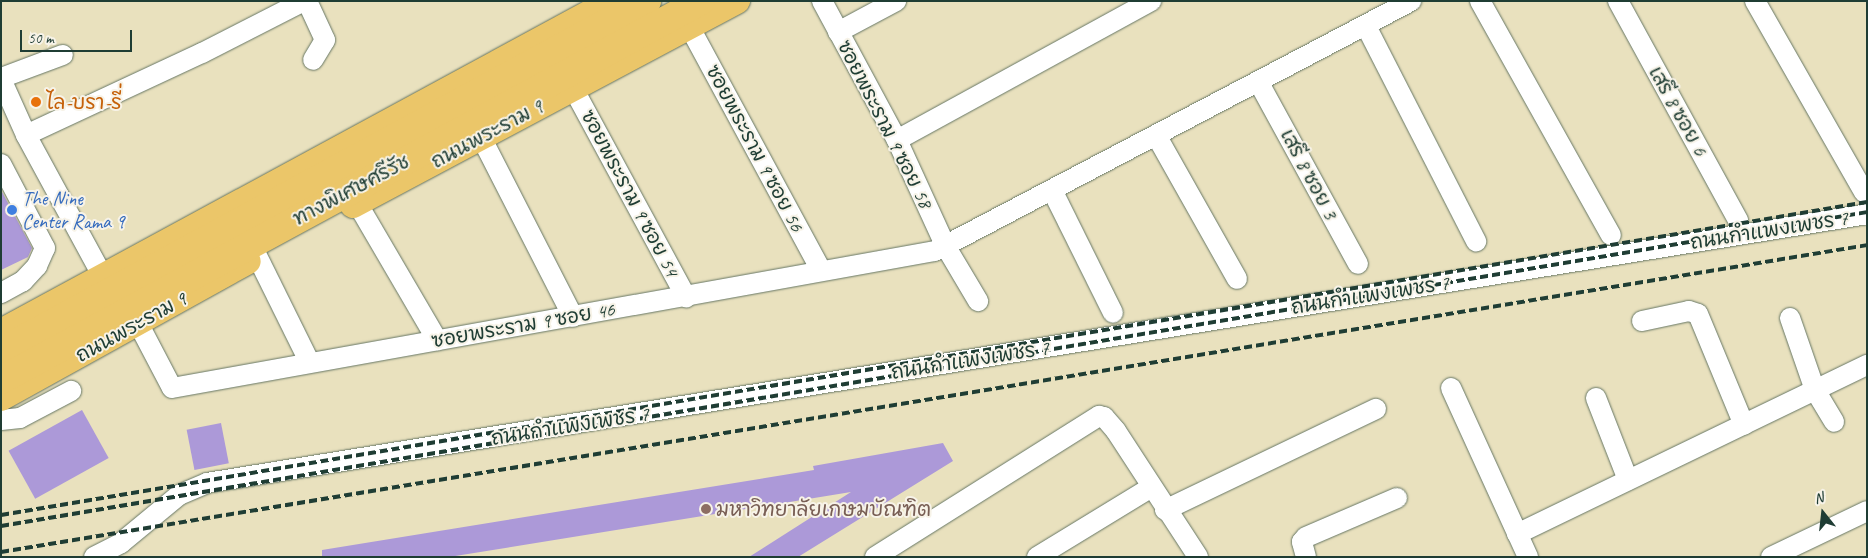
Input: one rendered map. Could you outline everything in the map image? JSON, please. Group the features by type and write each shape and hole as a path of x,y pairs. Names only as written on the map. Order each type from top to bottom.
{"highway":[{"name":"ทางพิเศษศรีรัช","path":"1,352 647,1"},
{"name":"ทางพิเศษศรีรัช","path":"1,380 701,1"}],"main road":[{"path":"1,332 612,1"},
{"name":"ถนนพระราม 9","path":"1,398 257,256 737,1"}],"street":[{"path":"26,135 202,53 305,1 326,40 313,60"},
{"name":"ซอยพระราม 9 ซอย 58","path":"822,1 897,140 946,247 978,300"},
{"path":"838,32 896,1"},
{"path":"897,140 1151,1"},
{"name":"ซอยพระราม 9 ซอย 46","path":"138,323 172,388 309,361 686,297 946,247 1156,135 1260,84 1412,1"},
{"path":"1480,1 1611,235"},
{"name":"เสรี 8 ซอย 6","path":"1618,1 1738,220"},
{"path":"1755,1 1864,192"},
{"name":"ซอยพระราม 9 ซอย 56","path":"689,26 822,270"},
{"path":"1366,26 1476,241"},
{"path":"63,55 1,78 26,135 103,277"},
{"name":"เสรี 8 ซอย 3","path":"1260,84 1358,264"},
{"name":"ซอยพระราม 9 ซอย 54","path":"573,88 686,297"},
{"path":"1156,135 1237,279"},
{"path":"480,137 573,317"},
{"path":"1,164 45,248 37,266 23,281 1,293"},
{"path":"1052,190 1113,312"},
{"path":"357,203 437,340"},
{"name":"ถนนกำแพงเพชร 7","path":"94,557 121,543 179,495 207,483 1867,214"},
{"path":"257,256 309,361"},
{"path":"1642,322 1689,311 1698,314 1744,425"},
{"path":"1790,318 1815,390 1834,422"},
{"path":"1517,534 1867,365"},
{"path":"1451,388 1528,557"},
{"path":"1,420 20,418 71,391"},
{"path":"1596,398 1628,480"},
{"path":"1166,510 1376,409"},
{"path":"875,557 1099,416 1104,417 1116,431 1150,488 1198,557"},
{"path":"1036,557 1150,488"},
{"path":"1306,557 1302,542 1306,536 1397,498"},
{"path":"1771,557 1867,512"}],"building":[{"name":"The Nine Center Rama 9","path":"1,190 32,248 28,257 1,270"},
{"path":"82,410 109,458 35,499 9,451"},
{"path":"221,423 229,463 194,470 187,430"},
{"path":"943,443 953,461 798,557 749,557 851,492 449,557 322,557 322,550 814,470 813,466"}],"railway":[{"path":"1,515 1867,202"},
{"path":"1,526 1867,212"},
{"path":"1,552 1867,245"}],"place":[{"name":"ไล-บรา-รี่","path":"36,102"},
{"name":"The Nine Center Rama 9","path":"12,210"},
{"name":"มหาวิทยาลัยเกษมบัณฑิต","path":"706,509"}]}
